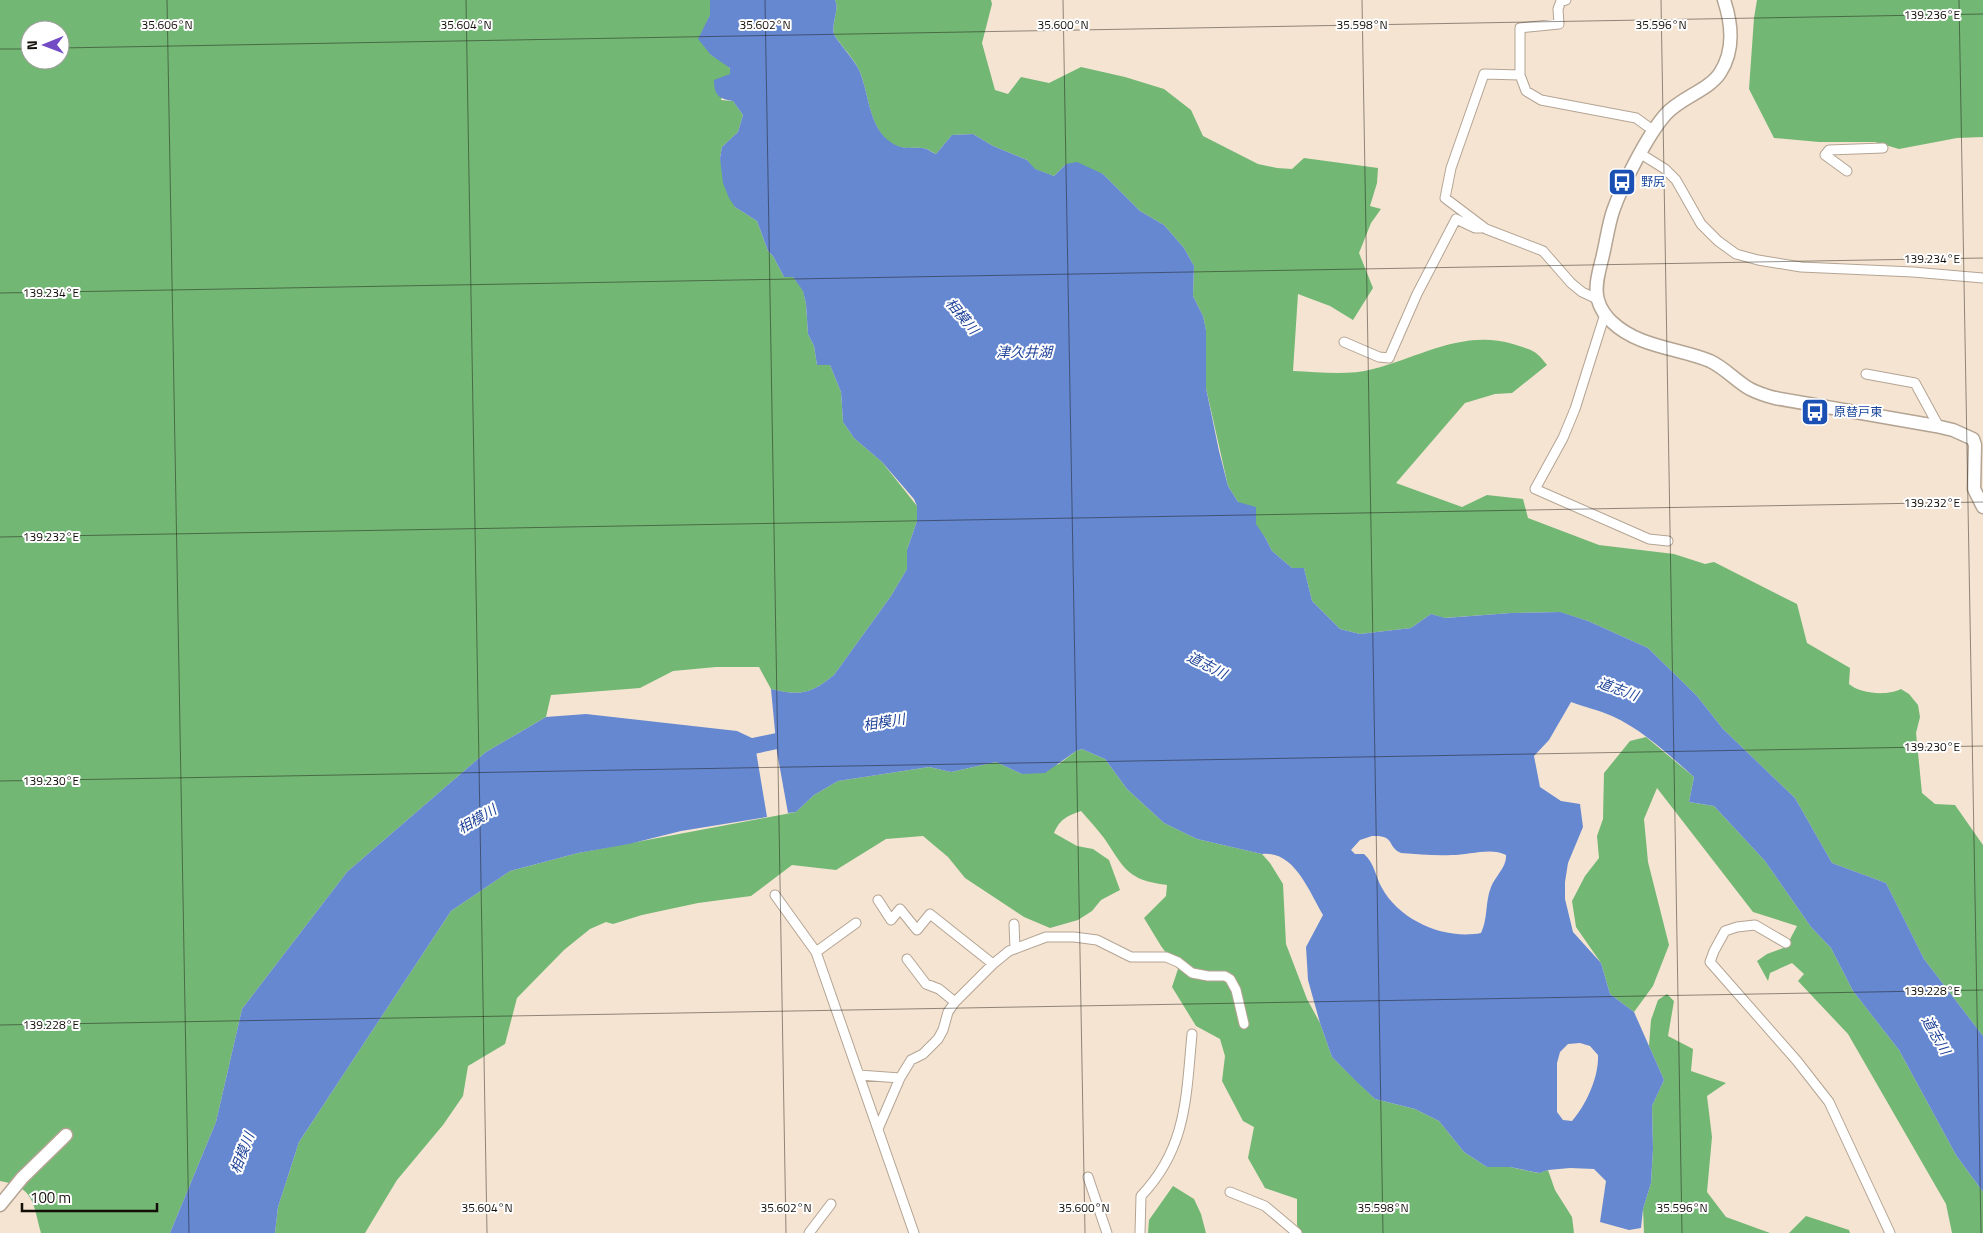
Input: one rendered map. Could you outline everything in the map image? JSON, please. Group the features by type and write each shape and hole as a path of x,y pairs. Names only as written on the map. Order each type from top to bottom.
{"street":[{"path":"1563,0 1558,10 1559,24 1520,28 1520,75 1526,91 1541,100 1636,118 1654,131"},
{"path":"1724,0 1730,18 1731,36 1729,52 1719,74 1667,113 1641,154 1612,213 1599,271 1597,299 1611,322 1629,335 1719,365 1750,389 1762,394 1775,398 1939,427 1959,432 1973,439 1975,450 1974,489 1983,507"},
{"path":"1520,75 1484,74 1451,168 1445,198 1486,228 1543,251 1571,283 1582,292 1597,299"},
{"path":"1847,170 1825,155 1829,150 1883,148"},
{"path":"1641,154 1665,169 1676,180 1702,224 1718,241 1736,254 1758,260 1801,267 1913,272 1983,278"},
{"path":"1344,342 1379,357 1390,358 1417,294 1456,219 1475,228 1486,228"},
{"path":"1605,314 1564,438 1535,489 1650,539 1668,541"},
{"path":"1866,374 1915,383 1939,427"},
{"path":"775,895 816,952 914,1233"},
{"path":"878,900 891,920 900,909 917,930 930,914 993,964"},
{"path":"816,952 856,923"},
{"path":"1014,924 1015,948"},
{"path":"1786,943 1755,926 1737,927 1725,931 1710,962 1797,1061 1829,1102 1890,1233"},
{"path":"878,1129 900,1078 911,1060 923,1054 938,1039 944,1030 948,1012 955,1002 993,964 1015,948 1046,937 1074,937 1097,940 1131,957 1166,958 1178,962 1192,973 1208,976 1225,976 1230,979 1236,990 1244,1024"},
{"path":"907,959 926,984 939,988 955,1002"},
{"path":"1140,1233 1141,1196 1152,1185 1167,1162 1177,1139 1184,1111 1192,1034"},
{"path":"859,1075 900,1078"},
{"path":"0,1205 22,1178 66,1135"},
{"path":"1088,1177 1107,1233"},
{"path":"1230,1192 1265,1206 1297,1233"},
{"path":"809,1233 831,1204"}],"green space":[{"path":"0,0 710,0 710,15 707,22 711,55 728,65 731,71 721,100 733,101 743,115 738,132 722,147 720,158 735,207 757,221 768,251 773,256 784,277 793,277 803,290 808,334 814,346 817,365 830,365 841,392 843,422 854,438 882,462 917,506 917,521 907,550 907,569 891,596 834,675 812,690 798,693 771,689 759,667 716,667 673,671 640,688 551,695 546,717 486,752 347,872 242,1009 216,1122 170,1233 41,1233 31,1198 26,1192 11,1184 0,1181"},
{"path":"835,0 991,0 992,4 982,43 995,90 1008,94 1021,77 1049,83 1081,67 1125,77 1164,89 1191,110 1203,136 1258,164 1292,169 1304,158 1378,168 1377,183 1370,206 1381,209 1371,223 1359,253 1373,288 1353,320 1330,306 1298,294 1293,371 1333,373 1363,371 1442,346 1477,340 1495,340 1532,351 1547,365 1512,393 1495,394 1465,403 1396,483 1462,507 1487,495 1523,499 1528,518 1599,545 1674,554 1705,564 1714,562 1797,604 1807,643 1850,668 1849,684 1867,692 1889,693 1901,689 1909,694 1918,705 1920,717 1916,733 1922,793 1935,804 1955,805 1983,845 1983,1036 1924,959 1886,883 1832,863 1795,798 1723,729 1697,696 1648,648 1588,621 1559,612 1511,613 1444,618 1431,614 1411,628 1360,634 1340,629 1312,601 1304,568 1292,568 1272,551 1266,539 1228,486 1206,388 1206,330 1203,316 1193,296 1194,266 1184,248 1164,225 1140,211 1103,174 1066,164 1054,176 1034,169 1027,160 993,146 973,134 952,135 936,154 924,148 903,148 892,144 884,137 873,119 858,68 834,34 837,8"},
{"path":"1757,0 1983,0 1983,137 1957,138 1899,149 1875,142 1819,142 1774,138 1749,89"},
{"path":"1646,737 1694,777 1689,802 1714,806 1765,861 1811,927 1831,948 1853,991 1899,1050 1956,1155 1983,1192 1983,1233 1952,1233 1946,1204 1848,1034 1798,981 1804,974 1792,963 1770,973 1768,981 1757,961 1767,954 1786,947 1797,926 1753,912 1657,788 1644,819 1648,862 1669,945 1653,986 1634,1012 1610,994 1601,963 1576,927 1572,901 1585,876 1599,858 1597,836 1603,819 1604,773 1630,741"},
{"path":"1082,749 1105,759 1127,789 1164,823 1197,839 1262,854 1283,884 1286,944 1307,999 1320,1023 1332,1057 1375,1099 1415,1109 1439,1121 1464,1152 1487,1167 1510,1167 1538,1173 1548,1170 1555,1190 1572,1217 1574,1233 1302,1233 1297,1225 1297,1199 1265,1188 1248,1158 1254,1127 1243,1121 1222,1081 1225,1056 1220,1039 1196,1026 1172,987 1178,969 1144,918 1166,896 1167,885 1143,880 1128,871 1081,811 1064,819 1054,833 1077,846 1093,849 1109,860 1120,890 1101,900 1092,911 1078,920 1050,928 1024,917 965,878 948,857 923,836 886,839 836,870 792,865 751,896 698,903 642,915 613,924 606,922 590,929 564,950 517,998 505,1044 468,1066 463,1096 443,1125 397,1180 365,1233 275,1233 278,1207 299,1142 451,911 510,871 578,853 796,812 814,795 838,781 929,767 951,772 996,762 1022,774 1059,764 1076,751"},
{"path":"1667,994 1674,1001 1668,1036 1693,1049 1691,1071 1726,1083 1707,1096 1712,1137 1707,1192 1726,1217 1770,1233 1644,1233 1643,1209 1651,1183 1653,1149 1652,1106 1664,1080 1649,1046 1651,1020 1658,1000"},
{"path":"1173,1186 1194,1199 1201,1214 1206,1233 1148,1233 1149,1220"},
{"path":"1806,1216 1849,1230 1850,1233 1789,1233"}],"water":[{"name":"津久井湖","path":"710,0 835,0 837,8 834,34 858,68 873,119 884,136 892,143 903,147 924,148 936,154 952,135 973,134 993,146 1027,160 1035,169 1054,176 1066,164 1077,162 1103,174 1140,211 1164,225 1184,248 1194,266 1193,296 1203,316 1206,330 1206,388 1228,486 1238,502 1256,507 1256,524 1272,551 1292,568 1304,568 1312,601 1340,629 1360,634 1411,628 1431,614 1445,618 1511,613 1560,612 1588,621 1648,648 1697,696 1723,729 1795,798 1832,863 1886,883 1924,959 1983,1036 1983,1192 1956,1155 1899,1050 1853,991 1831,948 1811,927 1765,861 1714,806 1689,802 1694,777 1655,744 1634,728 1612,716 1571,702 1549,740 1534,756 1540,787 1561,801 1580,804 1583,827 1568,863 1565,882 1565,899 1573,932 1601,963 1610,994 1634,1012 1664,1080 1652,1106 1653,1149 1651,1183 1643,1209 1641,1228 1629,1230 1600,1222 1606,1181 1594,1169 1570,1168 1548,1170 1539,1173 1510,1167 1487,1167 1464,1152 1439,1121 1415,1109 1375,1099 1332,1057 1308,980 1306,947 1323,915 1306,884 1292,865 1283,858 1273,854 1262,854 1197,839 1164,823 1127,789 1105,759 1082,749 1076,751 1045,773 1022,774 996,762 951,772 929,767 838,781 814,795 796,812 788,813 777,752 771,689 798,693 805,692 819,686 834,675 891,596 907,569 907,550 917,521 917,506 914,499 882,462 854,438 843,422 841,392 830,365 817,365 814,346 808,334 803,291 793,277 784,277 773,256 768,251 757,221 735,207 729,198 723,183 720,158 722,147 738,132 743,115 733,101 720,97 715,89 714,80 730,74 730,68 711,55 698,39 710,15","holes":["1372,836 1385,837 1401,853 1458,855 1487,851 1506,855 1505,863 1489,893 1485,922 1481,933 1453,934 1439,931 1412,919 1400,910 1382,888 1368,858 1364,854 1355,854 1351,850 1360,840","1580,1043 1590,1046 1598,1055 1598,1063 1587,1099 1572,1121 1563,1120 1557,1112 1557,1063 1560,1052 1568,1044"]},
{"path":"586,714 737,731 754,739 767,817 681,831 629,844 578,853 510,871 451,911 299,1142 278,1207 275,1233 170,1233 216,1122 242,1009 347,872 486,752 546,717"}],"waterway":[{"name":"相模川","path":"734,750 796,737"}],"place":[{"name":"野尻","path":"1622,182"},
{"name":"原替戸東","path":"1815,412"}],"water label":[{"name":"道志川","path":"1207,665"},
{"name":"道志川","path":"1618,689"},
{"name":"道志川","path":"1936,1035"}]}
